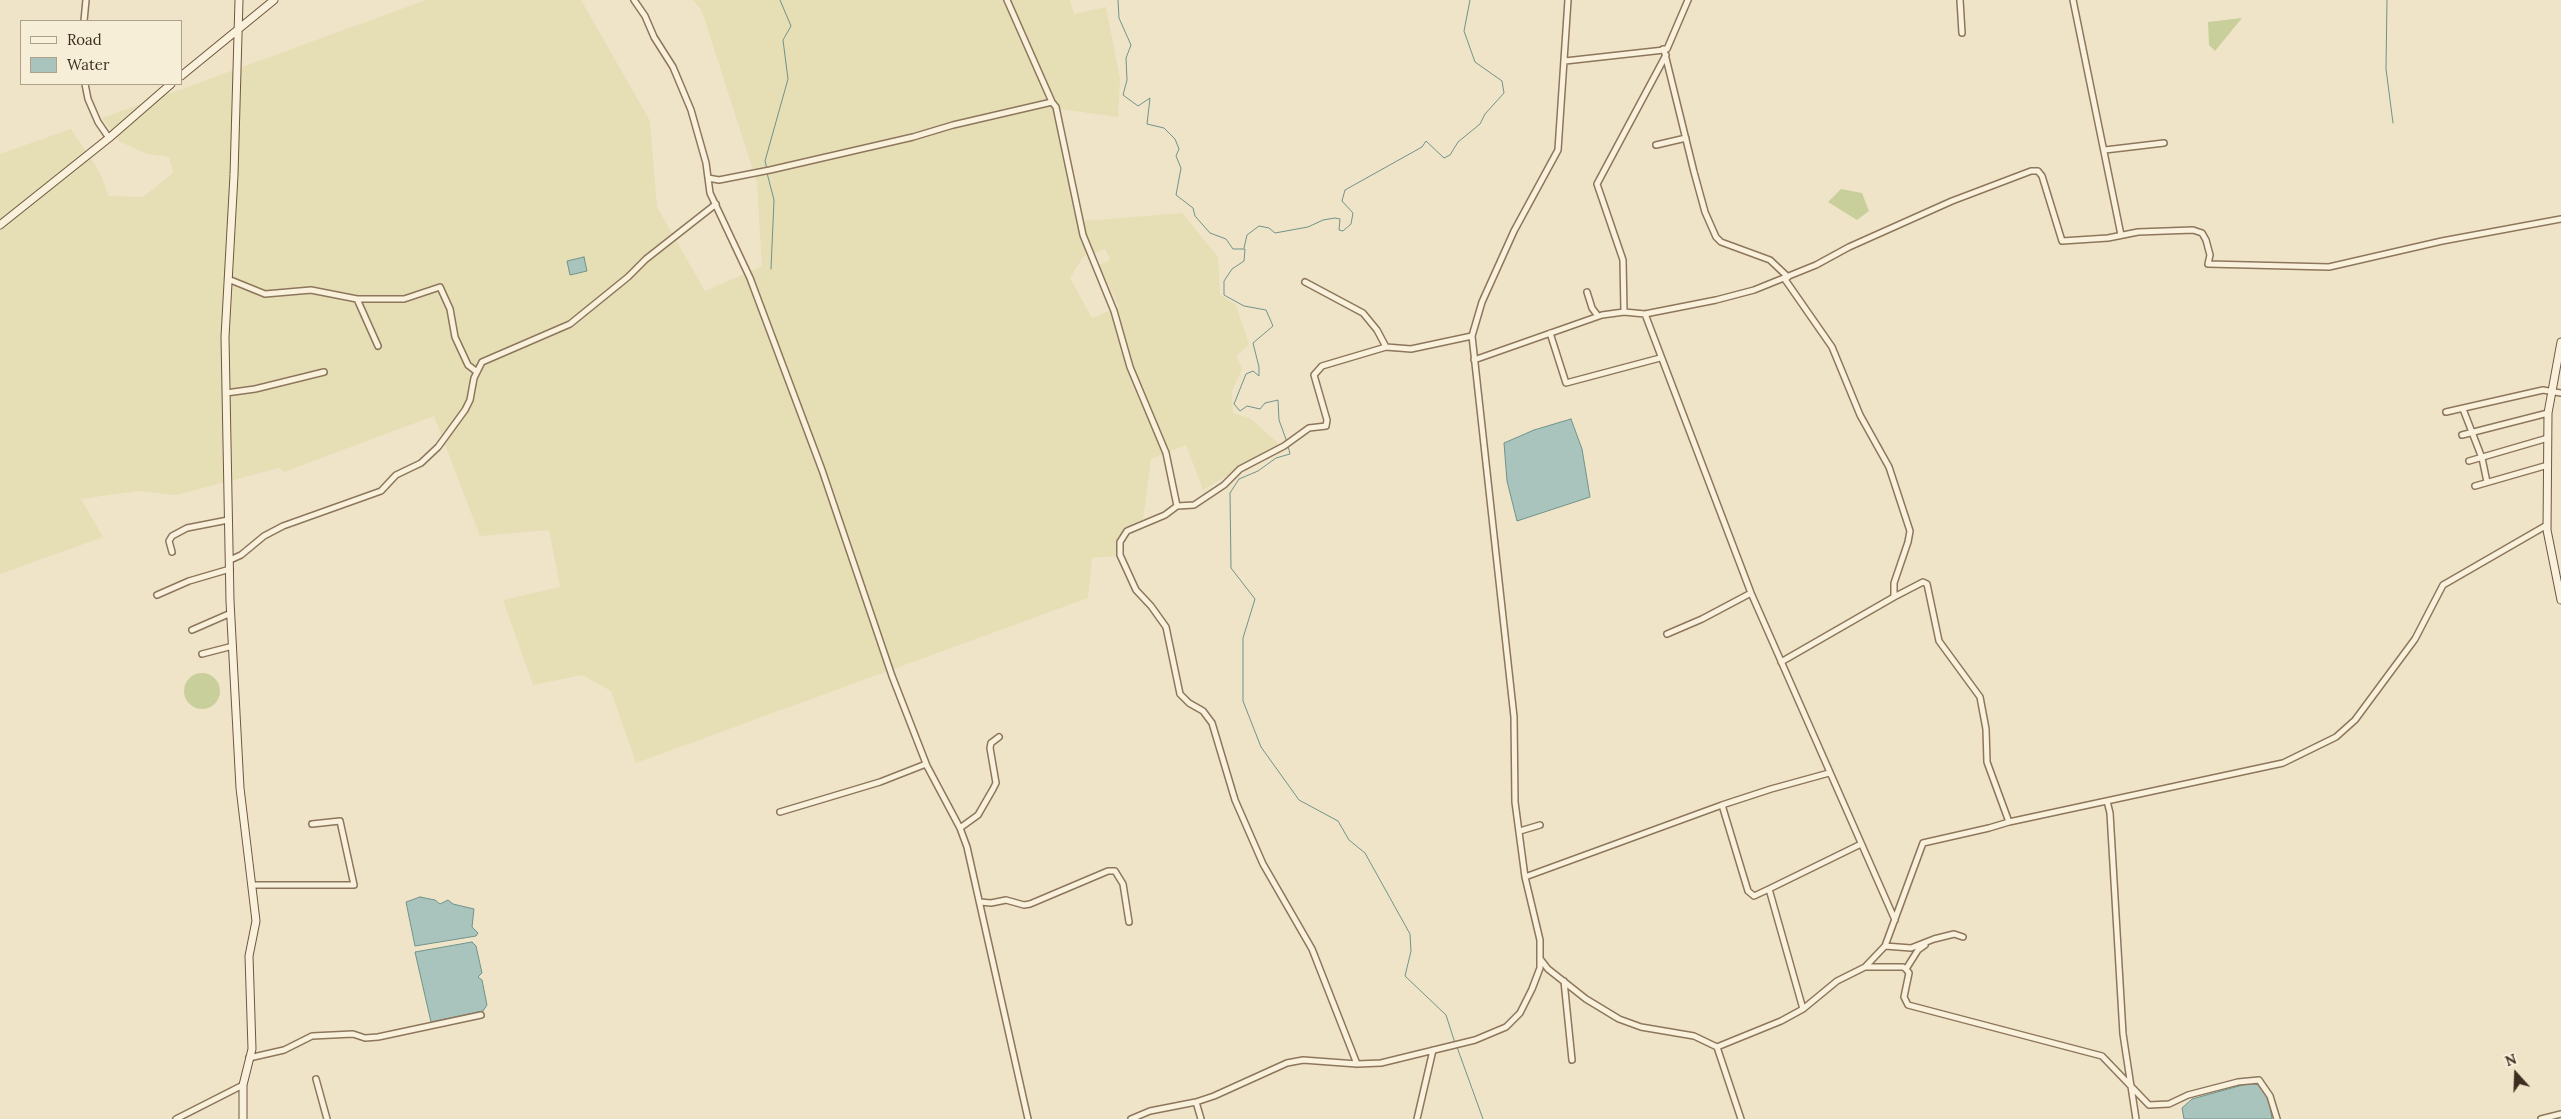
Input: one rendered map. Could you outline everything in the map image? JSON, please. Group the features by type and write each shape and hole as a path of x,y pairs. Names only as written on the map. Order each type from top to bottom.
{"street":[{"path":"84,20 86,0"},
{"path":"239,0 240,29 225,337 231,613 240,788 256,921 249,956 252,1042 243,1086 243,1119"},
{"path":"182,75 274,0"},
{"path":"634,0 673,67 687,101 706,163 710,193 750,278 822,470 892,676 926,764 960,828 980,902 1028,1119"},
{"path":"1007,0 1052,102 1056,107 1083,235 1114,311 1130,366 1166,453 1177,506"},
{"path":"1131,1119 1150,1111 1196,1102 1214,1096 1287,1063 1303,1060 1357,1064 1398,1060 1460,1042 1476,1040 1506,1027 1520,1013 1528,997 1541,960 1540,940 1526,877 1515,802 1514,717 1472,336 1482,302 1514,231 1558,150 1568,0"},
{"path":"1565,61 1667,49 1688,0"},
{"path":"1960,0 1962,33"},
{"path":"2073,0 2121,235"},
{"path":"1662,49 1666,55 1705,212 1716,237 1721,242 1770,260 1786,278 1840,363 1860,415 1889,467 1910,532 1894,583 1894,597"},
{"path":"1624,312 1623,260 1597,184 1666,55"},
{"path":"85,85 88,99 98,122 109,138"},
{"path":"0,225 109,138 170,85"},
{"path":"708,178 719,180 913,138 953,125 1052,102"},
{"path":"1656,145 1686,138"},
{"path":"2105,150 2164,143"},
{"path":"1474,360 1598,316 1624,312 1645,314 1716,300 1786,278 1952,200 2031,171 2038,171 2042,176 2062,241 2193,230 2202,232 2206,240 2210,256 2208,264 2253,264 2309,268 2350,263 2442,241 2561,219"},
{"path":"230,560 241,555 264,536 283,526 381,491 401,472 421,463 438,447 465,410 482,362 570,324 716,204"},
{"path":"228,279 266,294 317,290 358,299 404,299 440,287 450,309 456,337 468,365 477,372"},
{"path":"1306,282 1364,313 1378,330 1386,347"},
{"path":"1587,292 1592,308 1598,316"},
{"path":"358,299 378,346"},
{"path":"1645,314 1660,358 1751,593 1895,920"},
{"path":"1550,332 1566,383 1660,358"},
{"path":"1357,1064 1312,949 1263,864 1235,800 1212,724 1203,711 1189,703 1180,694 1166,627 1151,606 1136,590 1120,555 1120,542 1127,532 1165,515 1177,506 1194,505 1224,485 1240,469 1291,442 1309,428 1326,426 1327,420 1314,377 1316,370 1327,364 1386,347 1411,349 1472,336"},
{"path":"2561,342 2548,413 2547,525 2547,539 2561,600"},
{"path":"226,393 254,389 324,372"},
{"path":"2446,412 2543,390 2561,393"},
{"path":"2463,408 2482,458 2487,482"},
{"path":"2462,435 2548,413"},
{"path":"2469,460 2482,458 2548,438"},
{"path":"2475,486 2548,465"},
{"path":"172,552 169,541 172,536 187,528 228,520"},
{"path":"1717,1047 1781,1021 1803,1009 1837,981 1866,967 1885,946 1923,843 2009,822 2283,763 2336,737 2355,720 2415,639 2443,585 2547,525"},
{"path":"157,595 189,581 230,569"},
{"path":"1781,662 1922,582 1927,584 1939,641 1947,656 1980,697 1986,730 1987,762 2009,822"},
{"path":"1667,634 1702,619 1751,593"},
{"path":"192,630 231,613"},
{"path":"202,654 233,646"},
{"path":"960,828 978,815 993,790 996,783 990,748 991,743 999,737"},
{"path":"780,812 880,782 926,764"},
{"path":"1526,877 1722,805 1829,773"},
{"path":"2107,801 2110,813 2123,1034 2136,1119"},
{"path":"1722,805 1748,891 1754,896 1861,844"},
{"path":"252,885 354,885 340,821 312,824"},
{"path":"1520,831 1540,825"},
{"path":"980,902 991,903 1006,900 1024,905 1030,904 1108,871 1115,871 1123,884 1129,922"},
{"path":"1769,889 1803,1009"},
{"path":"1885,946 1911,948 1957,933 1963,937"},
{"path":"1906,969 1918,950 1934,939"},
{"path":"1541,960 1548,969 1586,999 1619,1019 1641,1027 1694,1036 1717,1047 1741,1119"},
{"path":"1866,967 1903,967 1906,969 1909,973 1904,997 1908,1005 2102,1056 2131,1089 2149,1105 2170,1104 2188,1094 2238,1082 2259,1080 2270,1096 2278,1119"},
{"path":"1564,981 1572,1060"},
{"path":"250,1058 284,1050 312,1036 353,1034 365,1038 378,1037 481,1015"},
{"path":"1417,1119 1433,1050"},
{"path":"316,1078 327,1119"},
{"path":"176,1119 243,1086"},
{"path":"1196,1102 1201,1119"},
{"path":"2541,1119 2561,1114"}],"shaded area":[{"path":"426,0 581,0 650,121 657,207 705,291 762,266 757,183 702,11 693,0 1070,0 1074,14 1106,7 1120,79 1118,117 1060,109 1084,221 1182,213 1218,257 1220,294 1236,305 1249,344 1236,356 1242,369 1232,391 1233,413 1251,419 1279,444 1203,490 1186,445 1151,459 1143,520 1124,528 1116,556 1092,558 1088,598 636,763 611,691 582,675 533,685 503,600 560,587 549,530 480,536 434,416 284,472 279,468 176,495 137,491 81,499 103,537 0,574 0,154 71,129 99,171 109,196 143,197 173,173 169,157 148,154 120,142 102,118","holes":["1105,249 1110,260 1099,265 1119,307 1092,318 1070,278 1083,257"]}],"green space":[{"path":"2242,18 2215,51 2209,45 2208,22"},
{"path":"1841,189 1862,193 1869,211 1857,220 1828,202"},
{"path":"202,673 209,674 215,678 219,684 219,698 215,704 209,708 202,709 195,708 189,704 185,698 184,691 185,684 189,678 195,674"}],"water":[{"path":"584,257 587,271 570,275 567,261"},
{"path":"1571,419 1582,449 1590,497 1517,521 1507,481 1504,443 1534,430"},
{"path":"420,897 435,900 440,904 448,900 453,904 474,909 472,927 478,933 476,936 415,946 406,902"},
{"path":"472,942 476,946 482,973 478,977 482,980 487,1005 483,1011 431,1022 415,952"},
{"path":"2250,1083 2259,1085 2264,1090 2269,1101 2272,1119 2184,1119 2182,1108 2192,1099"}],"waterway":[{"path":"767,169 765,161 788,79 783,40 791,26 780,0"},
{"path":"1118,0 1119,18 1131,45 1126,58 1127,80 1123,95 1138,106 1150,98 1147,124 1164,128 1175,139 1179,149 1176,156 1181,168 1176,195 1193,208 1195,216 1210,233 1226,239 1233,249 1245,249 1244,261 1232,269 1224,281 1224,295 1244,306 1266,310 1273,326 1253,343 1259,367 1259,376 1253,371 1246,374 1234,404 1240,411 1247,406 1260,409 1265,403 1278,400 1279,420 1287,442"},
{"path":"1244,248 1247,235 1259,226 1269,228 1275,233 1308,227 1323,220 1335,218 1340,219 1339,230 1343,231 1351,224 1353,213 1342,201 1345,190 1422,147 1426,141 1444,158 1450,155 1458,142 1480,124 1485,114 1504,93 1502,81 1475,62 1464,31 1470,0"},
{"path":"2387,0 2386,69 2393,123"},
{"path":"767,173 774,200 771,269"},
{"path":"1288,446 1290,454 1276,458 1258,471 1239,479 1230,493 1231,568 1255,599 1243,638 1243,701 1261,747 1299,800 1338,821 1349,840 1365,853 1410,934 1411,951 1405,976 1446,1015 1455,1043"},
{"path":"1457,1047 1483,1119"}]}
